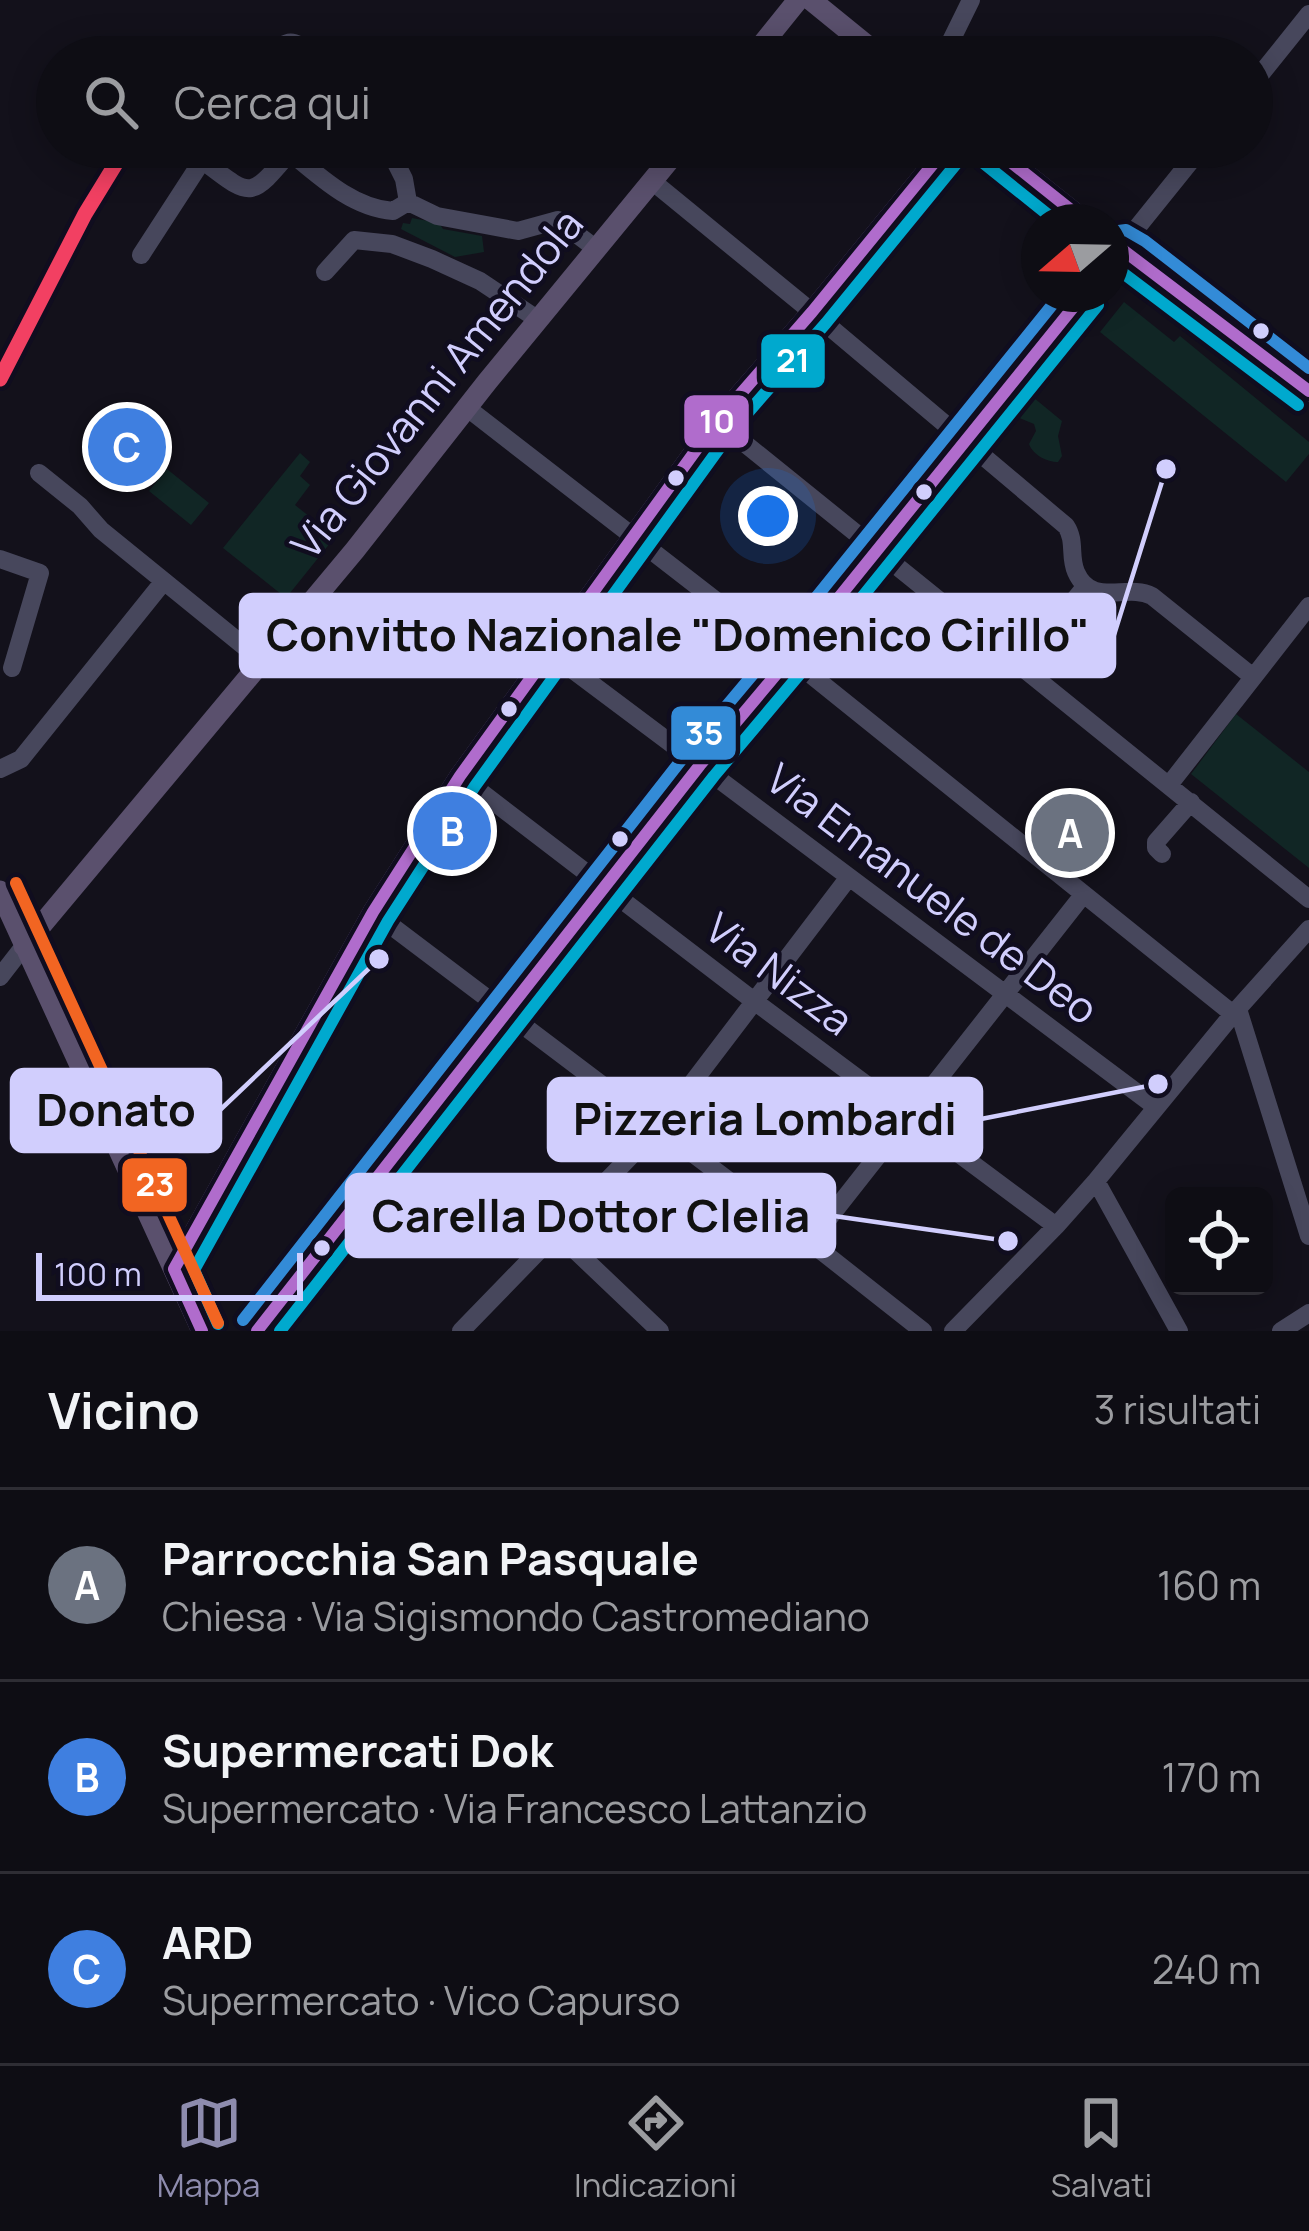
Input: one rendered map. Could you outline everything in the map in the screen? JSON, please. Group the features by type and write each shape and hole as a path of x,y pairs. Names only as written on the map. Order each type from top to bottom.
{"main road":[{"path":"769,36 799,0"},
{"path":"812,0 856,36"},
{"name":"Via Giovanni Amendola","path":"24,946 355,550 663,168"},
{"path":"174,1270 373,912 460,776 717,421 930,168"},
{"path":"1018,168 1063,204"},
{"path":"1129,260 1309,392"},
{"path":"0,891 202,1331"}],"street":[{"path":"953,36 971,0"},
{"path":"1273,59 1309,14"},
{"path":"140,255 196,168"},
{"path":"221,168 242,189 262,185 276,168"},
{"path":"310,168 340,192 371,207 393,211 407,202"},
{"path":"398,168 407,202"},
{"path":"1129,232 1184,168"},
{"path":"652,181 1066,526 1072,534 1072,560 1085,586 1100,594 1142,591 1152,596 1253,677"},
{"path":"407,202 437,216 518,231 558,220 595,248"},
{"path":"325,272 354,240 392,244 481,281 537,320"},
{"path":"257,1331 700,765 1069,312"},
{"path":"466,407 1236,1011 1309,1236"},
{"path":"717,421 1309,899"},
{"path":"39,472 101,530 261,660"},
{"path":"0,559 40,573 12,668"},
{"path":"0,769 21,759 164,581"},
{"path":"1019,667 1085,586"},
{"path":"1169,785 1309,606"},
{"name":"Via Emanuele de Deo","path":"549,652 1156,1107"},
{"name":"Via Nizza","path":"460,776 1056,1226"},
{"path":"1162,854 1156,842 1191,802"},
{"path":"461,1331 658,1127 849,877"},
{"path":"810,1242 1083,895"},
{"path":"373,912 923,1331"},
{"path":"952,1331 1096,1181 1309,929"},
{"path":"0,977 24,946"},
{"path":"1096,1181 1179,1331"},
{"path":"557,1233 660,1331"},
{"path":"1281,1331 1309,1313"},
{"path":"628,1331 644,1315"}],"green space":[{"path":"412,218 482,236 484,252 455,257 401,229"},
{"path":"1129,306 1174,342 1180,336 1309,442 1309,454 1286,482 1100,332 1116,312 1129,312"},
{"path":"1028,393 1062,421 1058,462 1034,451 1029,444 1036,431 1034,424 1017,417"},
{"path":"300,453 310,462 300,476 310,485 295,505 335,537 286,598 223,548"},
{"path":"167,469 209,503 191,525 149,491"},
{"path":"1236,714 1309,772 1309,868 1191,774"}],"transit line":[{"path":"0,379 113,168"},
{"name":"10","path":"202,1331 174,1269 373,912 460,776 717,421 930,168"},
{"name":"21","path":"218,1324 194,1270 388,921 475,786 731,432 953,168"},
{"name":"21","path":"990,168 1035,204"},
{"name":"10","path":"1018,168 1063,204"},
{"name":"35","path":"1129,232 1309,368"},
{"name":"10","path":"1129,255 1309,391"},
{"name":"21","path":"1129,278 1298,405"},
{"name":"35","path":"243,1320 686,754 1046,312"},
{"name":"10","path":"257,1331 700,765 1069,312"},
{"name":"21","path":"280,1331 714,776 1092,312"},
{"name":"23","path":"16,883 218,1323"}],"place":[{"name":"ARD","path":"127,447"},
{"name":"Convitto Nazionale \"Domenico Cirillo\"","path":"1166,469"},
{"name":"Supermercati Dok","path":"452,831"},
{"name":"Parrocchia San Pasquale","path":"1070,833"},
{"name":"Donato","path":"379,959"},
{"name":"Pizzeria Lombardi","path":"1158,1084"},
{"name":"Carella Dottor Clelia","path":"1008,1241"}]}
